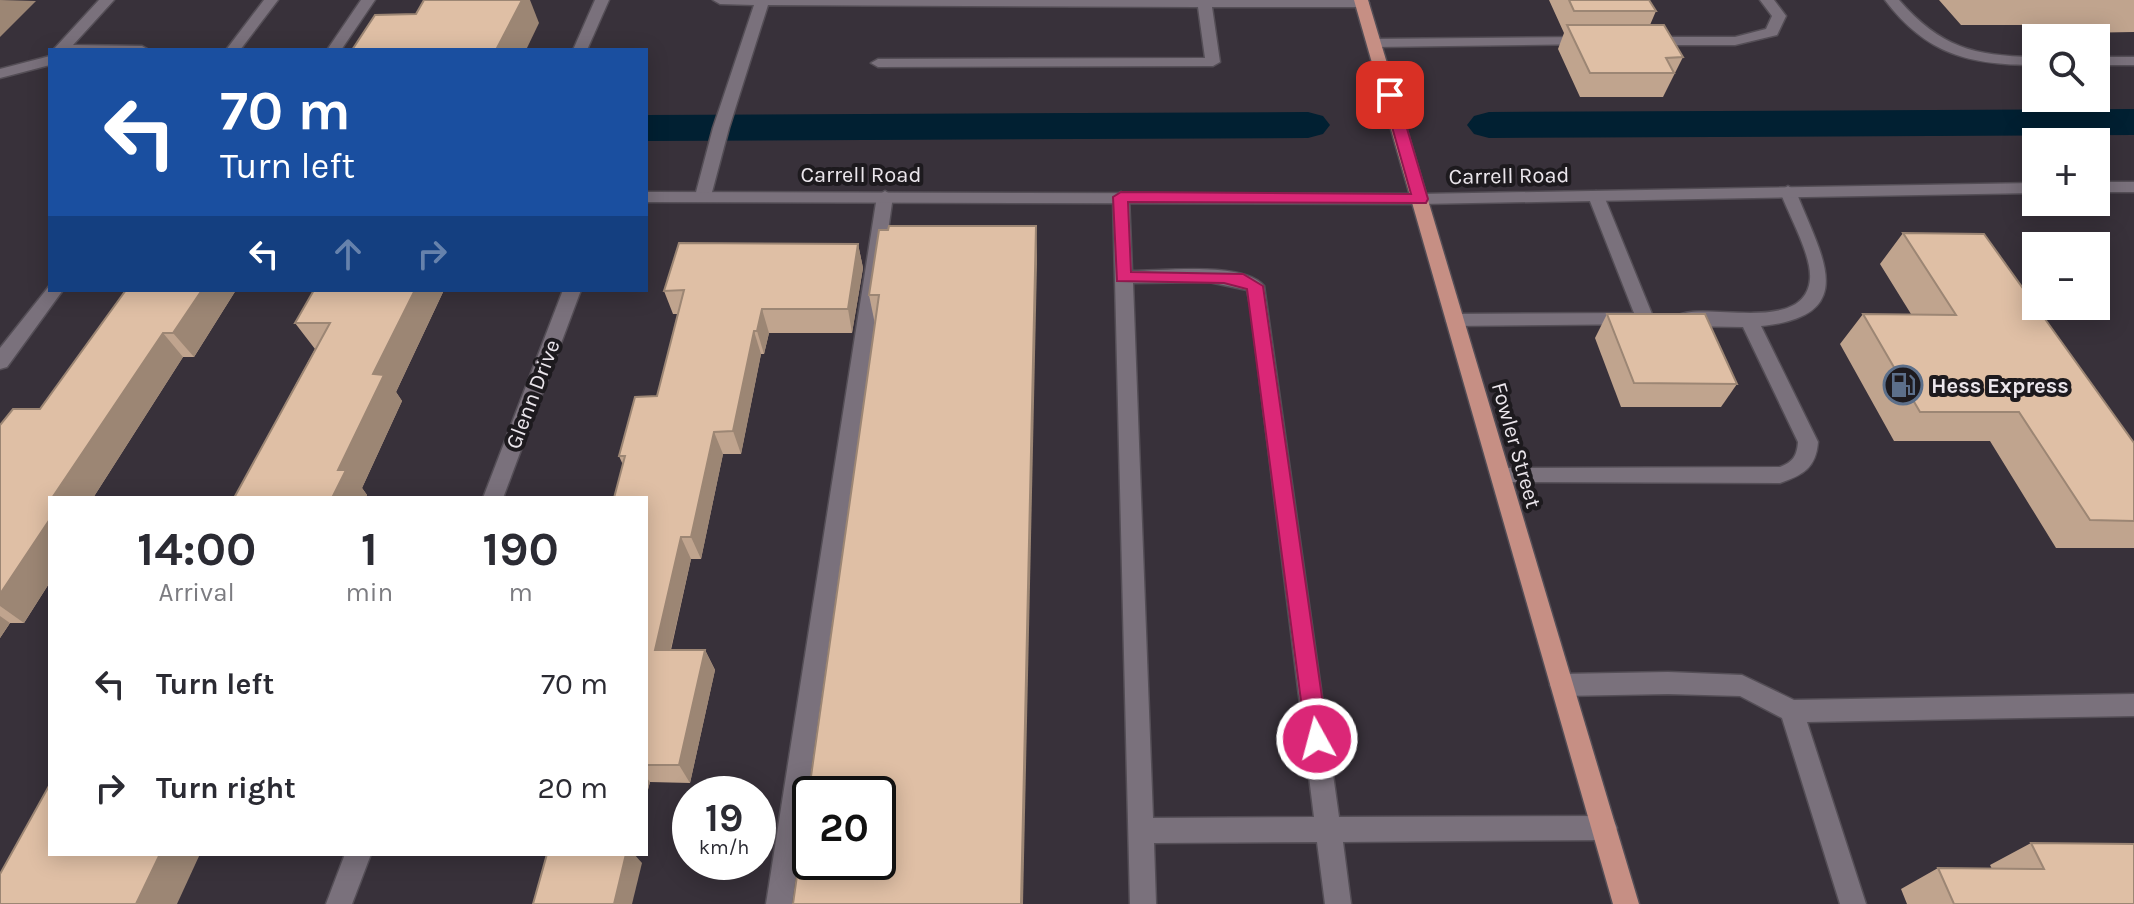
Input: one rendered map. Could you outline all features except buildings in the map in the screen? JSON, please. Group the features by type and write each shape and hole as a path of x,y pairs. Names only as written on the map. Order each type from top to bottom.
{"main road":[{"name":"Fowler Street","path":"1362,1 1626,904"}],"street":[{"path":"62,48 107,0"},
{"path":"235,48 271,0"},
{"path":"335,48 368,0"},
{"path":"581,48 602,0"},
{"path":"720,0 1205,4 1362,1"},
{"path":"1374,43 1735,41 1772,32 1779,16 1767,0"},
{"path":"1892,0 1909,21 1943,48 1990,60 2022,61"},
{"path":"703,196 721,128 764,1"},
{"path":"878,63 1213,62 1205,4"},
{"path":"0,74 48,56"},
{"path":"2110,61 2134,61"},
{"path":"2110,187 2134,187"},
{"name":"Carrell Road","path":"648,197 1420,199 2022,188"},
{"path":"1455,321 1782,318 1807,308 1817,294 1819,275 1788,191"},
{"path":"779,904 885,196"},
{"path":"1596,196 1645,319"},
{"path":"1121,197 1143,904"},
{"path":"1123,277 1243,279 1255,286 1338,904"},
{"path":"1,360 52,292"},
{"name":"Glenn Drive","path":"494,496 571,292"},
{"path":"1501,476 1780,475 1797,469 1807,457 1808,442 1748,318"},
{"path":"1562,685 1668,683 1742,686 1792,711 2134,705"},
{"path":"1792,711 1853,904"},
{"path":"1141,831 1604,828"},
{"path":"339,904 357,856"}],"waterway":[{"path":"1489,125 2134,122"},
{"path":"648,128 1308,125"}],"place":[{"name":"Hess Express","path":"1903,385"}],"route":[{"path":"1317,739 1255,286 1243,279 1123,277 1121,197 1420,199 1390,95"}]}
